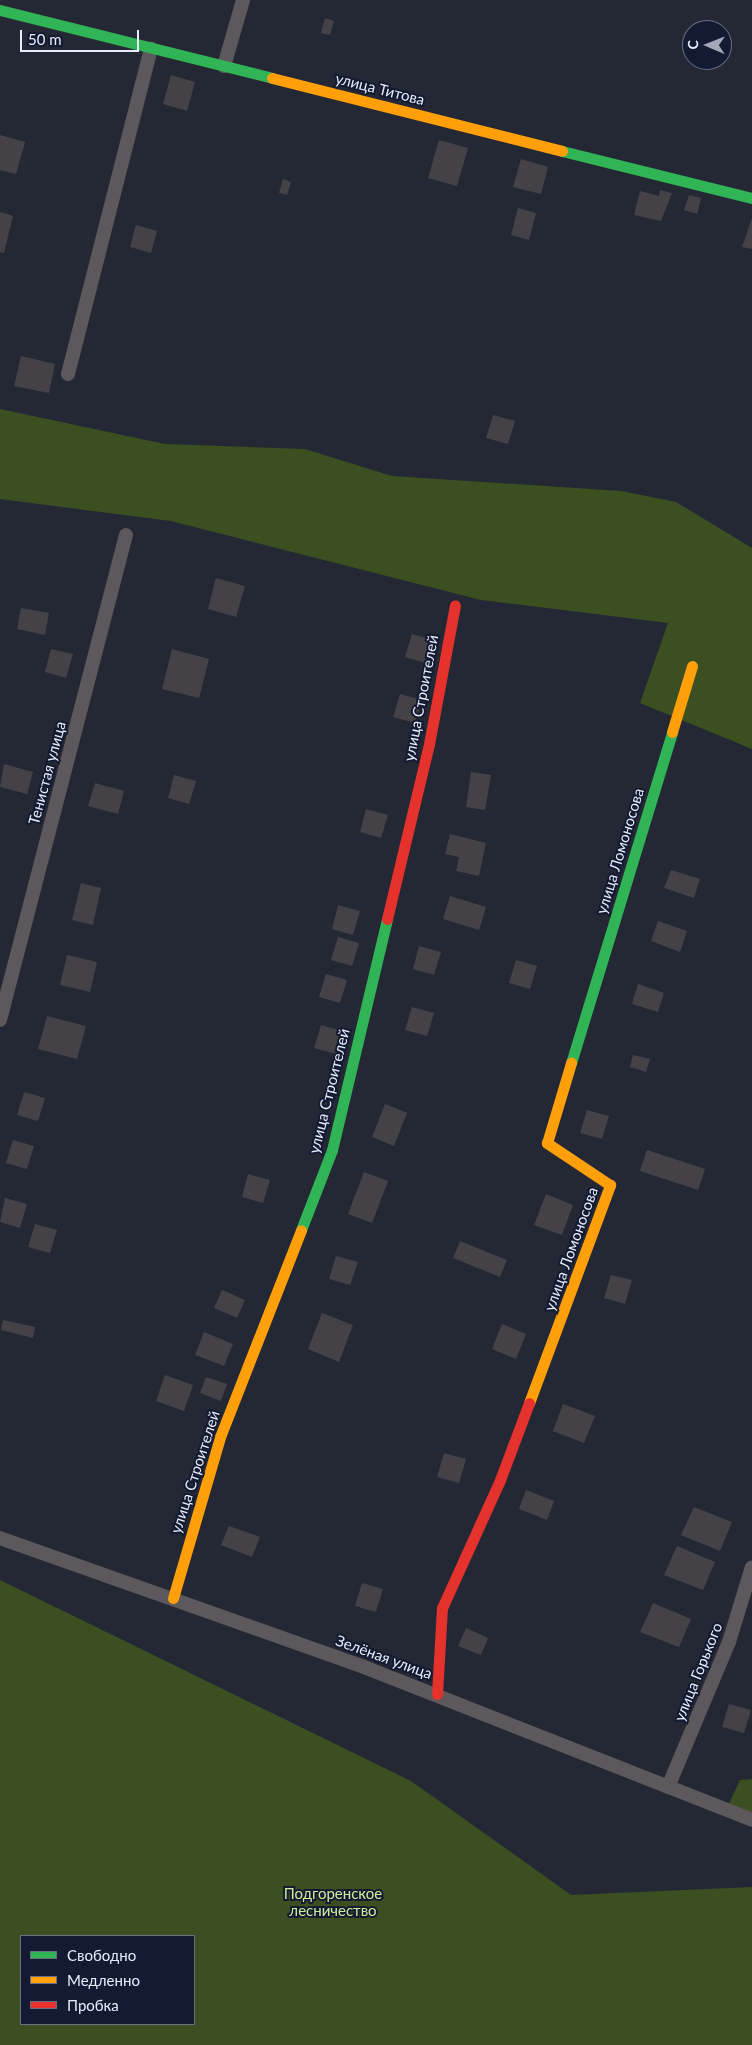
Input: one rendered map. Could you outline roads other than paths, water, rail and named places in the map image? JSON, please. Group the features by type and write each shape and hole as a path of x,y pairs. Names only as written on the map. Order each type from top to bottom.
{"street":[{"path":"224,66 243,0"},
{"name":"улица Титова","path":"0,10 752,198"},
{"path":"68,374 151,48"},
{"name":"Тенистая улица","path":"0,1020 126,534"},
{"name":"улица Строителей","path":"173,1598 220,1437 332,1150 429,744 455,605"},
{"name":"улица Ломоносова","path":"437,1694 442,1608 500,1480 610,1184 547,1143 692,666"},
{"name":"Зелёная улица","path":"0,1538 173,1598 437,1694 752,1820"},
{"name":"улица Горького","path":"668,1788 729,1642 752,1567"}],"park label":[{"name":"Подгоренское лесничество","path":"333,1902"}]}
